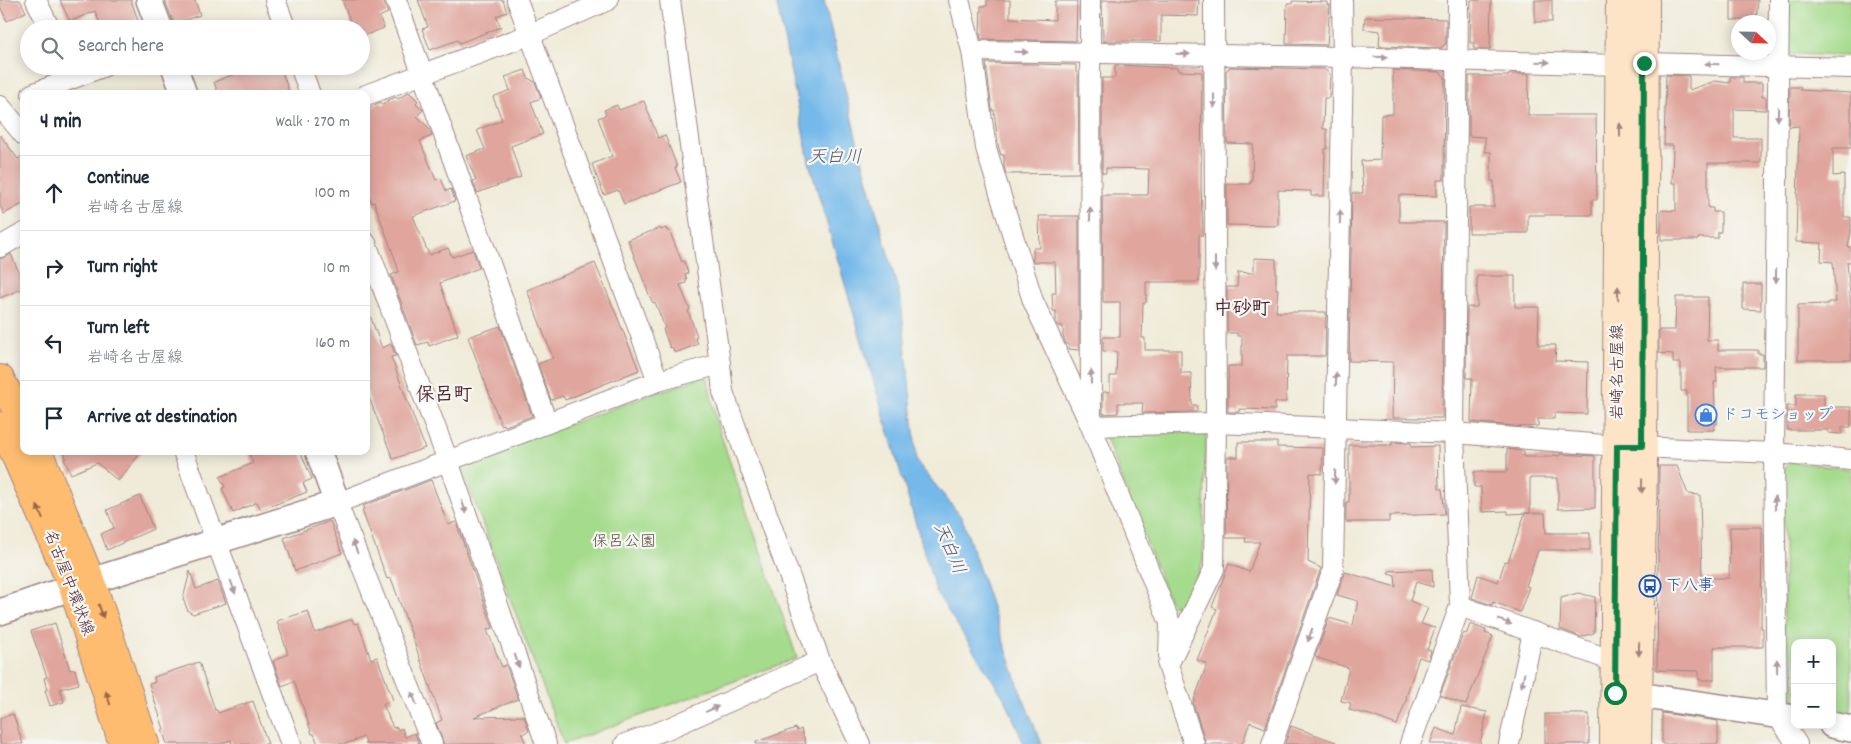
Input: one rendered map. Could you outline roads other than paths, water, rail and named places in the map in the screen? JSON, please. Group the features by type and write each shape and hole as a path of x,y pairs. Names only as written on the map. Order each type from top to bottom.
{"main road":[{"name":"岩崎名古屋線","path":"1620,0 1632,64 1630,446 1638,695 1637,744"},
{"name":"岩崎名古屋線","path":"1632,64 1645,0"},
{"path":"0,379 20,416"},
{"name":"名古屋中環状線","path":"0,426 82,584 123,744"},
{"name":"岩崎名古屋線","path":"1614,744 1616,662 1630,446"},
{"name":"名古屋中環状線","path":"39,455 82,584 145,744"}],"street":[{"path":"36,0 46,20"},
{"path":"149,0 157,20"},
{"path":"275,0 283,20"},
{"path":"396,0 547,423"},
{"path":"516,0 658,381"},
{"path":"370,94 529,35 608,0"},
{"path":"670,0 723,392 820,661 860,744"},
{"path":"959,0 972,51 986,148 1033,301 1091,426 1170,623 1168,665 1194,744"},
{"path":"972,0 972,51"},
{"path":"1090,0 1091,426"},
{"path":"1168,665 1214,569 1216,423 1214,0"},
{"path":"1272,744 1333,570 1343,57 1342,0"},
{"path":"1410,744 1460,606 1454,433 1458,0"},
{"path":"1779,0 1774,453 1786,716 1797,744"},
{"path":"972,51 1214,54 1851,68"},
{"path":"39,90 66,75"},
{"path":"177,75 183,90"},
{"path":"303,75 309,90"},
{"path":"20,98 0,106 20,130"},
{"path":"0,247 20,235"},
{"path":"370,254 448,461 546,744"},
{"path":"0,612 337,503 658,381 720,364"},
{"path":"1091,426 1216,423 1454,433 1630,446 1774,453 1851,460"},
{"path":"184,455 291,744"},
{"path":"319,455 432,744"},
{"path":"1460,606 1616,662"},
{"path":"1509,744 1533,632"},
{"path":"625,744 670,736 820,661"},
{"path":"1638,695 1786,716"},
{"path":"1836,726 1851,729"}],"water":[{"name":"天白川","path":"776,0 824,0 857,141 901,301 917,462 962,518 1022,696 1042,744 1024,744 1006,701 936,592 810,166"}],"place":[{"name":"ドコモショップ","path":"1706,415"},
{"name":"下八事","path":"1650,586"}],"district":[{"name":"中砂町","path":"1242,310"},
{"name":"保呂町","path":"444,396"}],"park label":[{"name":"保呂公園","path":"624,542"}]}
